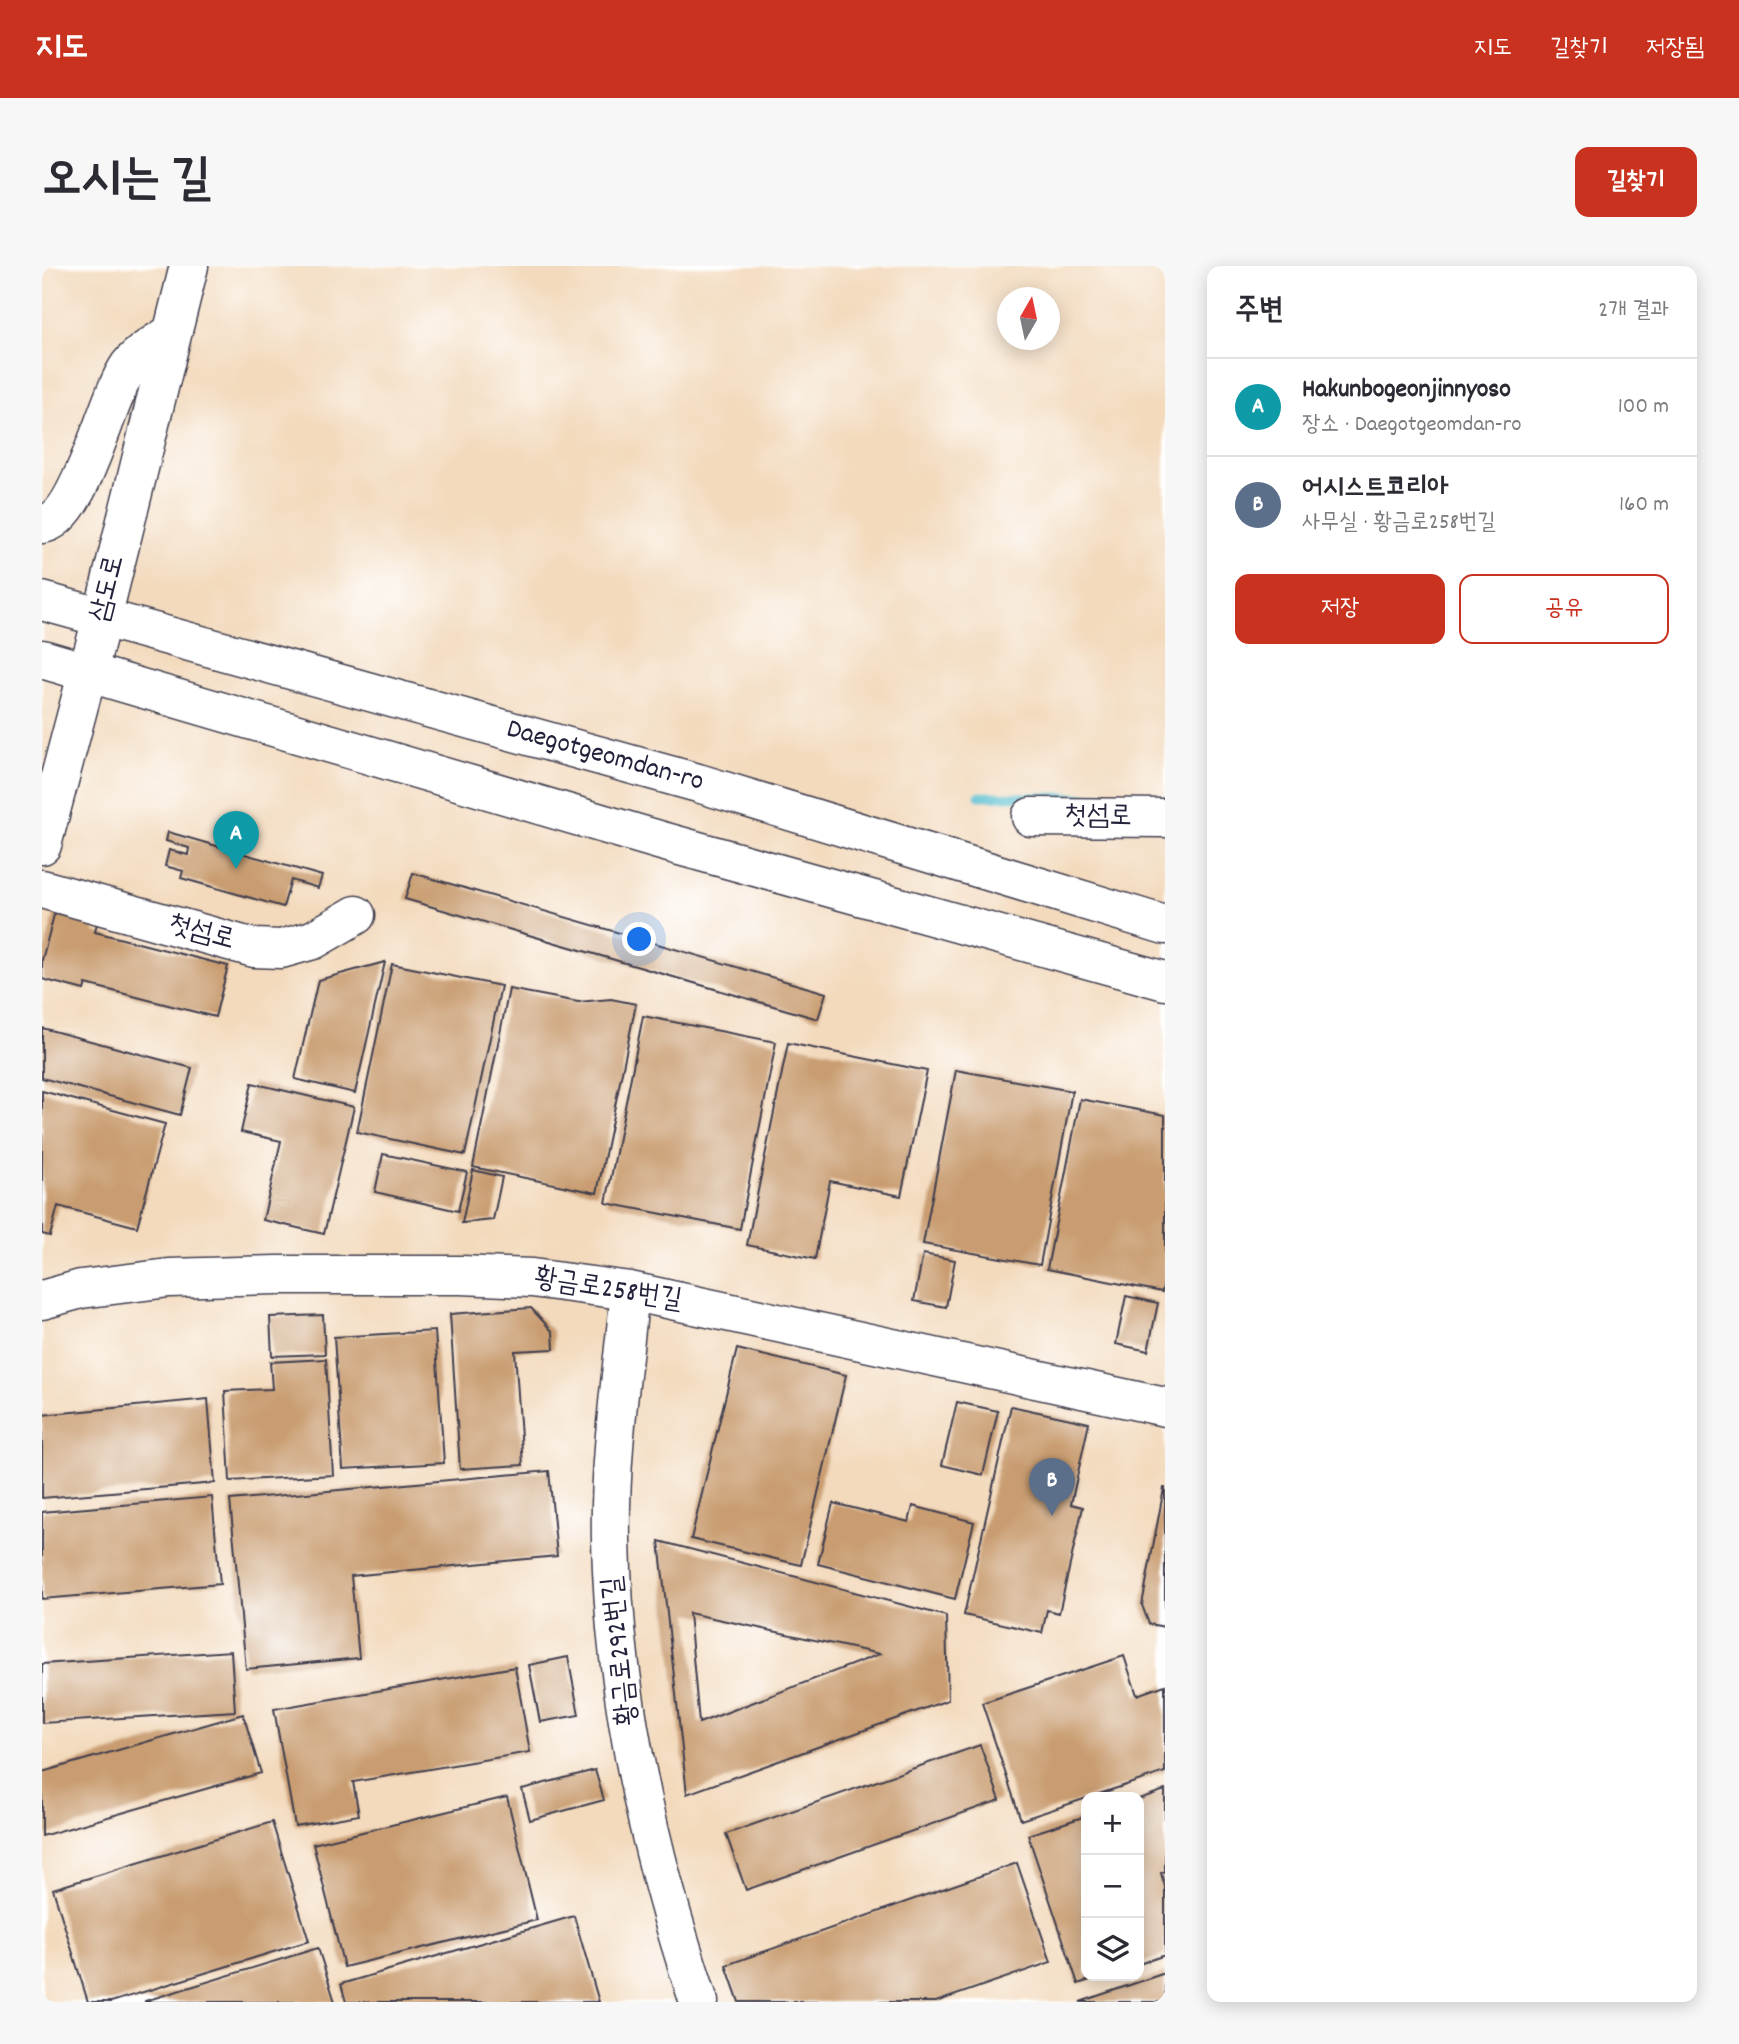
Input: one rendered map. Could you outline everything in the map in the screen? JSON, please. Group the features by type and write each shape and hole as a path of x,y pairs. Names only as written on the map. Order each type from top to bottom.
{"street":[{"name":"삼도로","path":"42,845 102,618 188,266"},
{"path":"42,524 49,523 59,515 76,491 115,392 129,367 143,352 172,333"},
{"name":"Daegotgeomdan-ro","path":"42,601 698,783 1165,925"},
{"path":"42,659 676,844 1165,981"},
{"name":"첫섬로","path":"1031,817 1165,818"},
{"name":"첫섬로","path":"42,889 254,948 281,949 313,940 356,915"},
{"name":"황금로258번길","path":"43,1299 81,1289 169,1278 277,1275 461,1275 532,1278 630,1291 1165,1407"},
{"name":"황금로292번길","path":"630,1291 613,1475 611,1538 614,1602 626,1710 644,1805 662,1883 699,2002"}],"building":[{"path":"168,832 322,876 318,888 291,880 283,907 181,878 183,871 165,866 169,850 188,855 189,848 166,841"},
{"path":"413,873 826,993 818,1019 405,899"},
{"path":"61,909 98,919 95,932 228,966 215,1017 86,984 84,990 42,979 42,960 54,915"},
{"path":"385,962 355,1093 295,1079 318,980"},
{"path":"392,964 501,986 465,1155 357,1132"},
{"path":"509,989 578,1002 611,999 636,1004 597,1193 473,1167"},
{"path":"643,1016 776,1042 740,1229 606,1203"},
{"path":"42,1028 192,1068 180,1115 42,1078"},
{"path":"788,1043 927,1071 901,1196 830,1181 815,1259 747,1245"},
{"path":"956,1070 1072,1091 1040,1265 923,1244"},
{"path":"252,1083 354,1107 324,1234 263,1220 281,1141 241,1132"},
{"path":"42,1091 165,1124 137,1227 58,1206 50,1236 42,1234"},
{"path":"1080,1099 1165,1115 1165,1277 1162,1292 1047,1269"},
{"path":"383,1154 467,1172 458,1211 375,1192"},
{"path":"473,1170 502,1177 493,1220 462,1223"},
{"path":"923,1254 955,1260 946,1307 914,1301"},
{"path":"1126,1296 1158,1303 1148,1351 1116,1344"},
{"path":"531,1308 553,1332 554,1349 515,1351 523,1465 460,1469 450,1314"},
{"path":"323,1315 325,1354 272,1356 270,1317"},
{"path":"435,1331 444,1463 343,1469 334,1337"},
{"path":"737,1349 846,1375 801,1565 691,1539"},
{"path":"326,1359 333,1475 230,1481 225,1391 272,1389 270,1362"},
{"path":"208,1399 215,1483 42,1498 42,1415"},
{"path":"957,1402 998,1411 983,1475 942,1465"},
{"path":"1011,1406 1089,1423 1071,1504 1083,1507 1059,1613 1047,1610 1042,1633 964,1615"},
{"path":"549,1471 557,1556 351,1576 359,1658 246,1669 230,1500"},
{"path":"1164,1488 1165,1627 1149,1624 1142,1605"},
{"path":"212,1497 220,1584 42,1599 42,1512"},
{"path":"833,1503 909,1522 913,1506 974,1522 955,1599 818,1564"},
{"path":"659,1541 946,1616 948,1700 687,1794","holes":["689,1613 880,1654 699,1723"]},
{"path":"231,1651 235,1711 42,1723 42,1664"},
{"path":"1124,1656 1137,1695 1165,1685 1165,1772 1105,1792 1081,1792 1081,1800 1021,1820 982,1703"},
{"path":"568,1657 579,1715 540,1722 529,1665"},
{"path":"515,1667 530,1752 353,1782 359,1815 295,1826 274,1709"},
{"path":"243,1714 261,1773 42,1836 42,1772"},
{"path":"980,1745 1000,1800 746,1890 726,1834"},
{"path":"595,1770 604,1800 530,1820 522,1789"},
{"path":"1165,1790 1165,1872 1161,1873 1165,1887 1165,1955 1144,1962 1144,1855 1144,1797"},
{"path":"507,1797 537,1920 344,1967 313,1844"},
{"path":"1081,1818 1081,1981 1087,1981 1078,1984 1028,1835"},
{"path":"272,1822 309,1941 111,2002 88,2002 53,1889"},
{"path":"1017,1863 1051,1962 936,2002 739,2002 726,1965"},
{"path":"574,1916 599,2002 346,2002 341,1984"},
{"path":"318,1948 335,2002 145,2002 145,2001"},
{"path":"1165,1973 1165,2002 1080,2002 1144,1981"}],"waterway":[{"path":"979,796 1114,798"}],"place":[{"name":"Hakunbogeonjinnyoso","path":"236,869"},
{"name":"어시스트코리아","path":"1052,1516"}]}
